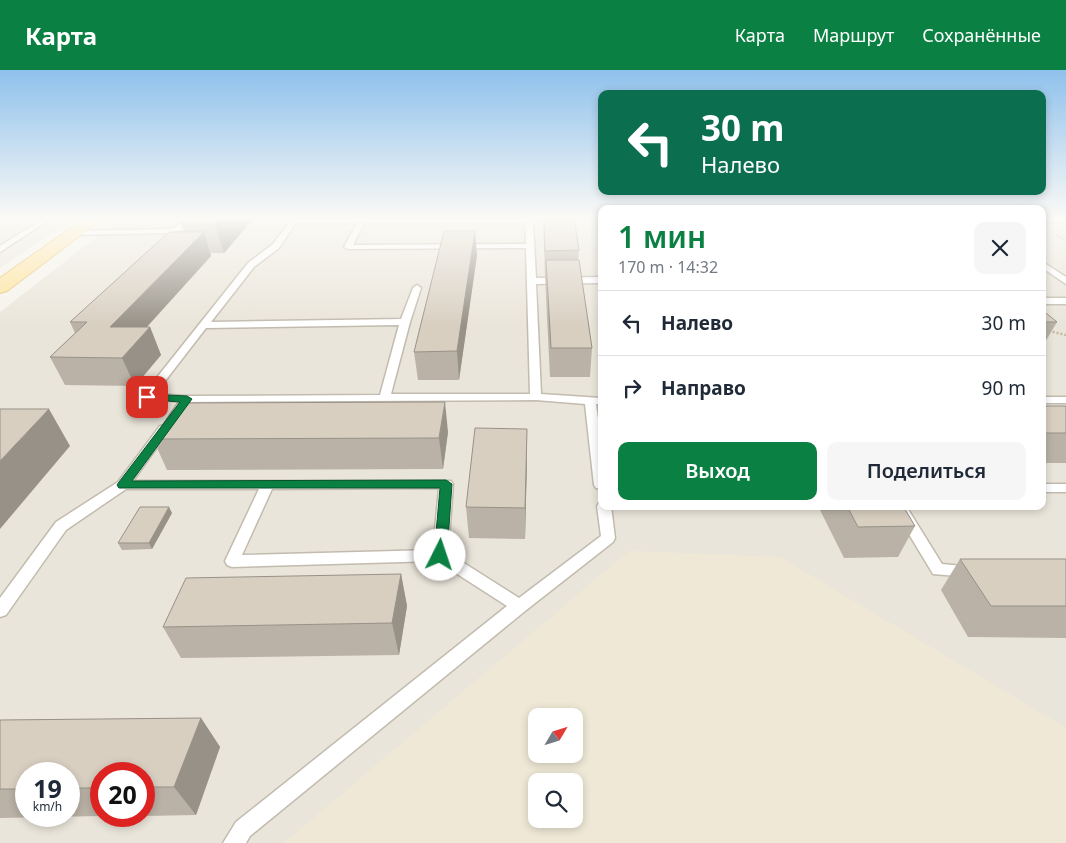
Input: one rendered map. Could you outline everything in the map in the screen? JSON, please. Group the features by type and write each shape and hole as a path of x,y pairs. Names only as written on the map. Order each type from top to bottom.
{"main road":[{"path":"0,287 45,254"}],"lane":[{"path":"265,254 251,264 147,397 187,399 536,397 596,401 598,435"},
{"path":"531,254 536,397"},
{"path":"1046,267 1066,281"},
{"path":"532,281 598,280"},
{"path":"385,398 405,322 417,288"},
{"path":"1046,301 1066,301"},
{"path":"203,325 405,322"},
{"path":"0,610 61,526 123,485 187,399"},
{"path":"1046,400 1066,400"},
{"path":"123,485 446,484 440,555"},
{"path":"266,485 232,561 440,555 519,606"},
{"path":"1046,488 1066,488"},
{"path":"234,843 243,829 519,606 608,538 604,510"},
{"path":"901,510 938,570 987,571"}],"path":[{"path":"1046,330 1066,334"}],"shaded area":[{"path":"0,254 20,254 0,268"},
{"path":"75,254 598,254 598,510 1046,510 1046,254 1066,254 1066,843 0,843 0,312"},
{"path":"629,551 780,557 1066,728 1066,843 284,843"}],"building":[{"path":"145,254 182,254 110,327 150,327 122,358 50,357 87,322 70,322"},
{"path":"438,254 472,254 457,351 414,352"},
{"path":"546,260 579,260 592,348 551,348"},
{"path":"1046,313 1057,322 1046,322"},
{"path":"445,402 439,438 153,439 177,403"},
{"path":"1046,406 1066,406 1066,433 1046,433"},
{"path":"0,409 49,409 0,461"},
{"path":"475,428 527,429 525,508 466,507"},
{"path":"140,507 169,507 149,543 118,543"},
{"path":"849,510 905,510 915,526 858,527"},
{"path":"960,559 1066,559 1066,606 991,606"},
{"path":"401,574 392,623 163,627 186,578"},
{"path":"201,718 174,787 155,787 155,762 90,762 90,788 80,788 80,762 15,762 15,789 0,789 0,720"}],"route":[{"path":"147,397 187,399 123,485 446,484 440,555"}]}
